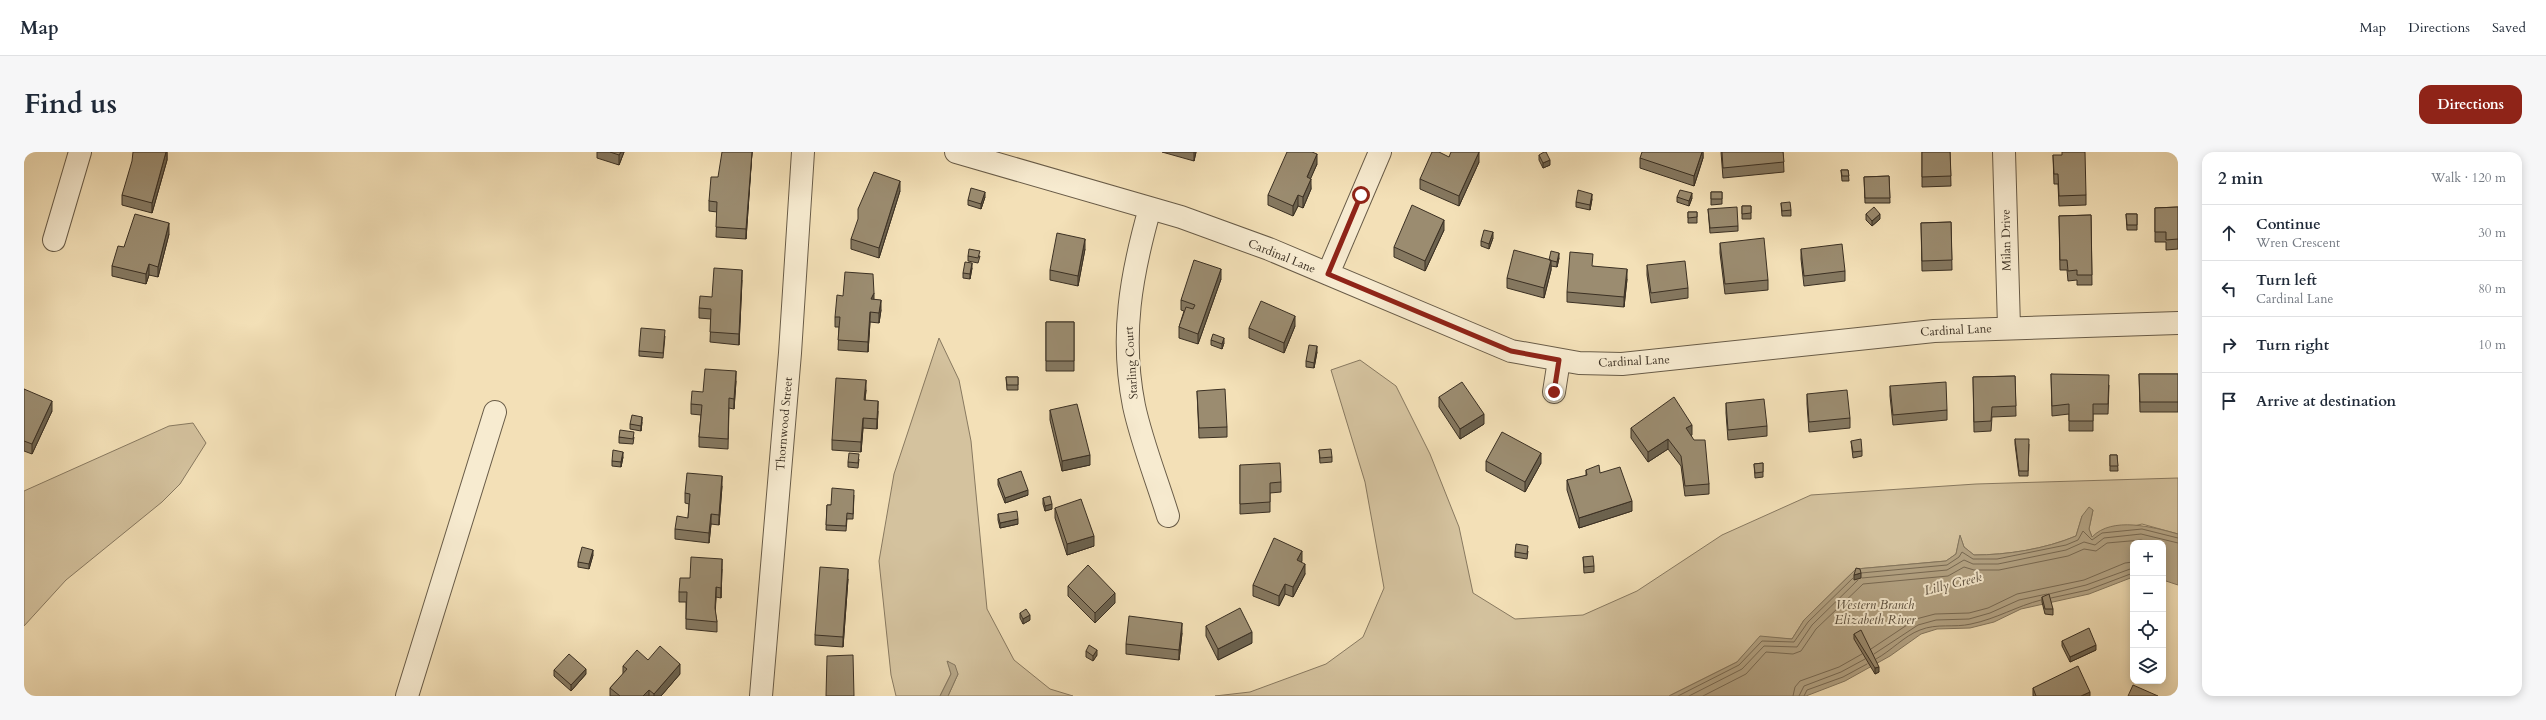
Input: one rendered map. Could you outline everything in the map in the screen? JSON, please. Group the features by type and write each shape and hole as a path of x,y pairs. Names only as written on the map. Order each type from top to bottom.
{"street":[{"path":"54,240 80,152"},
{"name":"Thornwood Street","path":"761,696 789,361 803,152"},
{"name":"Cardinal Lane","path":"956,152 1150,208 1269,249 1511,351 1559,360 1622,364 1934,331 2009,327 2178,324"},
{"path":"1328,274 1380,152"},
{"name":"Milan Drive","path":"2004,152 2009,327"},
{"name":"Starling Court","path":"1150,208 1136,258 1129,300 1127,341 1135,408 1168,516"},
{"path":"1554,392 1559,360"},
{"path":"407,696 495,412"}],"shaded area":[{"path":"939,338 959,380 971,441 987,609 1014,660 1050,689 1073,696 948,696 958,674 948,661 951,674 940,696 896,696 891,675 879,561 894,474"},
{"path":"1360,360 1396,386 1430,454 1459,527 1473,593 1515,619 1583,615 1637,591 1722,535 1811,495 1976,484 2178,478 2178,534 2142,524 2092,537 2089,529 2093,510 2082,516 2076,536 2039,548 2000,554 1974,555 1964,547 1960,536 1956,554 1946,561 1856,569 1804,620 1792,639 1760,637 1737,662 1669,696 1215,696 1250,692 1326,664 1363,637 1384,588 1365,482 1331,370"},
{"path":"193,423 206,443 180,484 162,502 66,580 24,626 24,491 169,426"}],"water":[{"name":"Western Branch Elizabeth River","path":"2089,507 2093,510 2089,529 2092,537 2100,531 2121,525 2145,526 2178,534 2178,585 2166,581 2166,540 2130,540 2130,578 2089,594 2021,609 1994,622 1970,628 1937,629 1921,634 1890,656 1845,681 1806,696 1669,696 1737,662 1760,636 1792,639 1804,620 1856,569 1946,561 1956,554 1960,535 1964,547 1974,555 2000,554 2039,548 2076,536 2082,516"},
{"path":"947,661 955,665 958,674 948,696 940,696 951,674"}],"building":[{"path":"133,152 166,152 152,203 122,195 132,161"},
{"path":"610,152 621,152 619,155"},
{"path":"722,152 752,152 746,229 716,227 717,202 709,201 711,177 718,177"},
{"path":"1287,152 1312,152 1317,154 1307,177 1311,179 1303,197 1298,195 1293,206 1268,195"},
{"path":"1432,152 1439,152 1449,157 1451,152 1479,152 1459,196 1420,179"},
{"path":"1546,152 1550,160 1543,163 1539,155"},
{"path":"1642,152 1702,152 1694,176 1640,158"},
{"path":"1722,152 1783,152 1784,162 1723,168"},
{"path":"1922,152 1950,152 1951,176 1922,177"},
{"path":"2062,152 2085,152 2086,195 2059,196 2058,174 2054,174 2053,155 2062,155"},
{"path":"1841,170 1848,170 1849,176 1842,176"},
{"path":"874,172 900,181 879,248 851,239 858,219 858,209"},
{"path":"1889,176 1890,198 1865,198 1864,177"},
{"path":"971,188 985,192 981,204 968,200"},
{"path":"1578,190 1592,194 1590,205 1576,202"},
{"path":"1680,190 1692,193 1689,201 1677,197"},
{"path":"1711,192 1722,192 1722,199 1711,199"},
{"path":"1790,202 1791,210 1782,211 1781,203"},
{"path":"1412,205 1444,220 1425,261 1394,247"},
{"path":"1742,206 1751,206 1751,213 1742,214"},
{"path":"1737,207 1738,226 1710,228 1708,209"},
{"path":"1874,207 1880,214 1872,221 1866,214"},
{"path":"2178,207 2178,239 2166,240 2166,232 2155,232 2155,208"},
{"path":"1688,212 1697,212 1697,217 1688,218"},
{"path":"135,214 169,223 158,267 149,264 146,274 112,266 118,246 124,247"},
{"path":"2126,214 2137,214 2137,225 2127,225"},
{"path":"2091,215 2092,275 2077,275 2077,270 2068,271 2067,260 2060,260 2059,216"},
{"path":"1951,222 1952,260 1922,261 1921,223"},
{"path":"1484,230 1493,232 1489,244 1481,241"},
{"path":"1057,233 1085,239 1078,276 1050,270"},
{"path":"1764,238 1768,280 1725,284 1720,243"},
{"path":"1842,244 1845,271 1804,276 1801,249"},
{"path":"969,249 980,251 978,258 968,256"},
{"path":"1514,250 1551,260 1544,288 1507,278"},
{"path":"1551,251 1559,253 1557,262 1549,260"},
{"path":"1570,252 1593,254 1592,266 1627,269 1624,297 1567,292"},
{"path":"1194,260 1221,269 1198,334 1179,327 1186,307 1193,309 1195,305 1181,300"},
{"path":"1685,261 1688,288 1651,293 1647,265"},
{"path":"965,262 972,263 970,274 963,273"},
{"path":"714,268 742,270 739,334 710,332 711,309 699,308 700,296 712,297"},
{"path":"845,272 873,274 874,293 871,299 881,300 879,313 870,312 868,342 838,340 840,317 835,317 837,295 843,296"},
{"path":"1261,301 1295,316 1284,343 1249,328"},
{"path":"1046,322 1074,322 1074,361 1046,361"},
{"path":"641,328 665,330 663,353 639,351"},
{"path":"1213,334 1224,338 1222,344 1211,340"},
{"path":"1309,345 1317,346 1314,363 1306,361"},
{"path":"705,369 736,371 734,399 729,398 728,439 699,437 702,405 691,404 692,391 703,392"},
{"path":"2051,374 2109,375 2108,404 2093,404 2093,421 2069,421 2069,404 2052,406"},
{"path":"2139,374 2178,374 2178,402 2140,402"},
{"path":"2015,376 2016,406 1992,407 1991,421 1974,422 1973,377"},
{"path":"1006,377 1018,377 1018,385 1007,385"},
{"path":"836,378 866,380 864,400 878,401 877,419 863,418 861,442 832,440"},
{"path":"1462,382 1484,414 1460,429 1439,397"},
{"path":"1946,382 1947,410 1893,415 1890,386"},
{"path":"24,389 52,401 32,444 24,441"},
{"path":"1225,389 1227,427 1199,428 1197,391"},
{"path":"1847,390 1850,418 1809,422 1807,394"},
{"path":"1674,397 1692,425 1686,428 1694,440 1705,440 1709,484 1685,486 1681,456 1668,439 1648,452 1631,428"},
{"path":"1764,399 1767,426 1728,430 1726,403"},
{"path":"1077,404 1090,455 1062,461 1050,410"},
{"path":"632,415 642,417 641,426 630,424"},
{"path":"620,430 634,432 633,439 619,437"},
{"path":"1502,432 1541,453 1525,482 1486,461"},
{"path":"1861,439 1862,451 1853,452 1851,441"},
{"path":"2015,439 2029,439 2028,471 2019,471"},
{"path":"1331,449 1332,457 1320,458 1319,450"},
{"path":"613,450 623,452 621,462 612,461"},
{"path":"849,453 859,454 858,463 848,462"},
{"path":"2110,455 2117,455 2118,466 2110,466"},
{"path":"1280,463 1281,482 1270,483 1270,502 1240,504 1240,465"},
{"path":"1763,463 1763,472 1755,473 1754,464"},
{"path":"1599,465 1600,473 1620,467 1632,501 1579,518 1567,480 1587,475 1586,470"},
{"path":"1021,471 1028,490 1005,498 998,479"},
{"path":"687,473 722,476 719,515 711,514 709,533 675,529 677,516 688,518 690,494 685,493"},
{"path":"832,488 854,490 853,514 847,513 846,526 826,525 827,505 831,505"},
{"path":"1050,496 1052,504 1045,506 1043,498"},
{"path":"1081,499 1094,536 1067,544 1055,508"},
{"path":"1017,511 1018,519 1000,523 998,514"},
{"path":"1274,538 1302,551 1297,560 1305,564 1293,587 1285,584 1279,596 1253,585"},
{"path":"1516,544 1528,546 1527,554 1515,552"},
{"path":"582,547 593,550 589,564 578,562"},
{"path":"1593,556 1594,566 1584,567 1583,557"},
{"path":"691,557 722,559 721,588 716,587 715,608 717,622 686,619 687,592 679,592 680,578 690,578"},
{"path":"1088,565 1115,593 1095,613 1068,586"},
{"path":"820,567 848,569 843,637 815,635"},
{"path":"1856,568 1860,569 1861,573 1854,575"},
{"path":"2049,594 2053,609 2045,609 2042,597"},
{"path":"1240,608 1252,632 1218,649 1206,626"},
{"path":"1026,609 1030,615 1023,619 1020,613"},
{"path":"1129,616 1182,623 1179,650 1126,644"},
{"path":"2089,628 2096,645 2070,657 2062,641"},
{"path":"1861,630 1879,667 1875,668 1854,634"},
{"path":"1089,645 1097,650 1093,656 1086,651"},
{"path":"660,646 680,664 654,694 649,690 643,696 620,696 610,688 627,669 623,666 637,650 648,660"},
{"path":"569,654 586,669 571,685 554,670"},
{"path":"853,655 854,696 826,696 827,656"},
{"path":"2078,666 2090,692 2081,696 2036,696 2033,688"},
{"path":"2133,685 2158,696 2128,696"}],"route":[{"path":"1361,195 1328,274 1511,351 1559,360 1554,392"}],"water label":[{"name":"Lilly Creek","path":"1953,584"}]}
